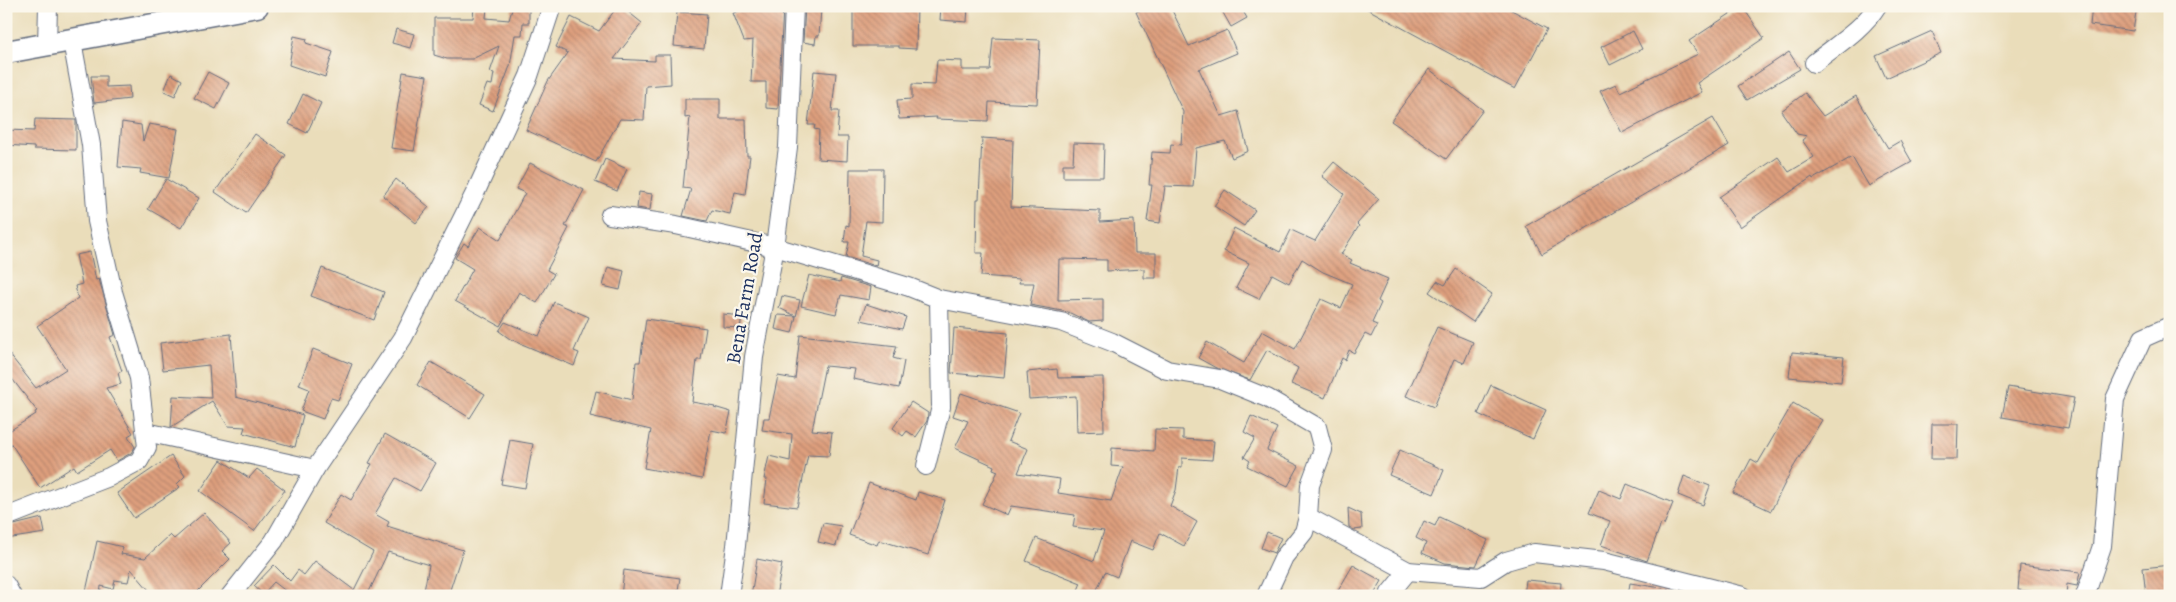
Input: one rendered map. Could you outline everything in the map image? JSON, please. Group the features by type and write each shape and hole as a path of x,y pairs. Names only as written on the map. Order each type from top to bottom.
{"main road":[{"path":"6,52 72,41 235,8 257,6"}],"street":[{"path":"48,6 48,45"},
{"path":"230,596 274,540 315,469 403,338 477,189 529,76 552,6"},
{"name":"Bena Farm Road","path":"728,596 736,546 754,357 775,247 788,147 794,6"},
{"path":"1814,63 1852,33 1871,15 1877,6"},
{"path":"6,517 109,477 139,461 147,447 139,378 113,292 97,220 90,145 72,41"},
{"path":"610,215 676,225 775,247 909,287 939,299 1061,322 1112,342 1167,370 1220,379 1266,398 1317,427 1323,450 1310,485 1308,517 1304,532 1284,558 1266,596"},
{"path":"926,466 941,406 939,299"},
{"path":"2085,596 2102,546 2115,399 2143,338 2170,326"},
{"path":"146,432 315,469"},
{"path":"1308,517 1408,571 1481,577 1506,560 1534,553 1604,561 1743,596"},
{"path":"1391,596 1390,593 1408,571"},
{"path":"6,585 12,596"}],"building":[{"path":"513,6 529,6 529,23 523,23 522,35 515,35 510,66 493,111 479,105 487,84 492,85 494,73 490,72 499,46 472,59 447,59 434,55 434,18 473,18 474,7 487,8 486,18 509,20"},
{"path":"618,6 621,6 642,23 614,59 655,61 655,55 670,55 671,84 646,86 644,120 620,119 596,162 526,130 548,81 568,53 556,47 571,17 599,31"},
{"path":"763,6 783,6 778,109 766,108 766,82 751,82 753,40 744,41 733,13"},
{"path":"805,6 817,6 817,8 821,9 819,36 816,36 815,44 803,42"},
{"path":"900,6 917,6 916,49 899,48 899,46 853,46 853,9 900,8"},
{"path":"941,6 968,6 967,22 940,20"},
{"path":"1148,6 1170,6 1189,46 1227,30 1237,53 1199,69 1221,116 1238,111 1248,151 1232,158 1225,141 1196,148 1193,187 1165,186 1160,223 1147,221 1152,185 1149,185 1152,152 1170,153 1171,144 1181,145 1183,112 1136,12"},
{"path":"1230,6 1240,6 1247,18 1231,27 1222,11"},
{"path":"1362,6 1504,6 1547,29 1515,89"},
{"path":"1742,6 1764,38 1697,83 1702,92 1622,133 1600,91 1616,84 1620,92 1698,54 1689,41"},
{"path":"2092,6 2137,6 2133,31 2090,25"},
{"path":"677,12 707,14 704,49 674,46"},
{"path":"396,29 414,34 410,48 392,43"},
{"path":"1633,31 1642,49 1610,65 1601,47"},
{"path":"1932,31 1941,53 1886,78 1876,56"},
{"path":"294,36 307,39 306,43 333,52 325,77 289,65"},
{"path":"993,38 1040,40 1037,104 989,102 988,121 936,119 937,117 899,119 897,100 912,99 912,84 935,85 937,60 962,61 962,70 990,70"},
{"path":"1789,52 1800,69 1747,100 1738,86"},
{"path":"1429,69 1483,110 1446,159 1391,121"},
{"path":"814,71 836,73 832,111 839,111 837,137 848,137 847,161 818,159 819,130 814,129 815,125 808,125"},
{"path":"208,72 229,83 216,109 194,98"},
{"path":"403,72 427,76 414,151 391,148"},
{"path":"171,74 182,80 175,96 164,91"},
{"path":"91,76 106,76 106,87 129,86 130,99 94,103"},
{"path":"1805,93 1823,116 1856,96 1888,148 1900,141 1912,162 1869,186 1852,157 1813,179 1812,177 1740,227 1719,197 1778,157 1789,172 1814,157 1802,140 1807,136 1797,134 1781,111"},
{"path":"303,94 321,103 307,133 289,124"},
{"path":"685,99 720,99 720,119 746,119 747,156 750,156 745,194 735,192 730,214 712,210 707,221 683,216 691,189 683,188 690,117 685,118"},
{"path":"1713,118 1729,145 1542,254 1526,226"},
{"path":"35,119 76,120 76,150 34,149 34,147 6,145 6,130 34,131"},
{"path":"122,122 141,125 143,141 149,124 178,129 169,178 140,173 141,169 118,167"},
{"path":"255,134 286,155 246,213 215,192"},
{"path":"982,138 1013,140 1011,207 1100,211 1100,222 1134,220 1135,253 1156,253 1156,278 1144,278 1144,269 1107,271 1107,260 1059,259 1058,300 1103,299 1103,321 1089,322 1068,312 1030,305 1034,283 1019,283 1020,279 981,276 983,253 976,253 977,199 979,199"},
{"path":"1074,143 1104,144 1103,177 1063,177 1063,164 1073,164"},
{"path":"605,159 627,169 617,191 595,182"},
{"path":"1334,162 1379,199 1357,224 1359,226 1341,254 1352,260 1350,263 1388,279 1378,301 1381,303 1372,323 1377,325 1371,337 1365,334 1354,353 1349,350 1345,360 1342,358 1325,398 1291,384 1298,368 1267,350 1250,380 1216,368 1198,358 1207,342 1244,363 1262,331 1295,349 1321,299 1341,308 1352,284 1323,272 1302,259 1289,283 1272,274 1259,299 1236,288 1249,263 1224,251 1234,228 1280,252 1291,230 1315,241 1344,194 1322,176"},
{"path":"530,163 584,190 565,226 569,228 547,270 554,274 537,303 519,292 500,326 455,301 473,269 455,258 464,243 468,246 480,227 500,240 525,193 516,189"},
{"path":"850,169 883,169 882,222 866,221 861,256 877,260 876,266 846,257 849,242 844,242 846,225 849,226"},
{"path":"166,179 199,198 181,228 148,209"},
{"path":"396,179 429,207 416,223 383,196"},
{"path":"1225,190 1255,210 1244,226 1214,206"},
{"path":"639,192 652,194 650,210 637,208"},
{"path":"90,252 96,280 99,279 115,335 110,337 122,371 118,373 121,384 106,388 133,433 128,436 135,447 131,453 117,461 110,450 77,471 74,466 40,488 6,436 6,433 36,414 35,412 37,411 6,371 6,350 36,388 66,369 37,326 78,298 75,286 82,284 76,255"},
{"path":"608,267 624,271 620,290 603,286"},
{"path":"322,268 384,292 374,320 311,296"},
{"path":"1456,269 1492,294 1473,322 1429,292 1437,281 1445,285"},
{"path":"809,275 840,282 841,278 871,287 869,300 841,295 836,314 801,306"},
{"path":"782,296 800,300 792,333 775,329 778,315 796,316 779,308"},
{"path":"554,302 589,317 574,351 579,353 574,366 510,339 499,331 505,322 539,336"},
{"path":"866,304 906,317 902,329 861,320"},
{"path":"723,314 742,316 740,328 723,327"},
{"path":"646,319 706,328 701,360 697,360 692,402 715,406 731,412 726,433 711,430 702,479 644,468 651,430 590,416 596,391 632,400 636,362 640,362"},
{"path":"1437,327 1473,342 1464,363 1454,359 1434,407 1406,396"},
{"path":"954,328 1008,333 1004,378 951,373"},
{"path":"231,334 236,397 303,415 295,447 243,433 245,427 228,426 212,401 171,427 173,396 211,398 209,365 163,370 160,343"},
{"path":"800,335 897,346 893,358 904,361 899,388 853,379 855,369 825,366 812,430 832,432 829,456 808,455 797,507 764,503 767,479 764,479 769,456 790,461 792,434 762,430 764,418 769,418 778,376 795,379"},
{"path":"313,349 352,364 338,400 331,398 323,419 301,411 309,389 299,385"},
{"path":"1792,352 1844,357 1841,382 1789,377"},
{"path":"431,362 485,394 470,418 417,385"},
{"path":"1057,369 1058,378 1103,377 1104,431 1077,432 1076,396 1029,399 1027,372"},
{"path":"1491,385 1546,410 1533,439 1478,414"},
{"path":"2008,387 2074,398 2068,428 2002,417"},
{"path":"961,393 1019,413 1008,441 1028,449 1018,473 1060,479 1058,493 1111,501 1123,467 1111,466 1112,448 1154,451 1155,429 1183,430 1183,439 1214,441 1212,460 1182,458 1182,467 1179,467 1176,490 1170,506 1197,522 1184,546 1160,533 1153,550 1130,541 1117,577 1105,572 1094,596 1078,590 1081,583 1026,561 1036,538 1094,561 1104,531 1073,527 1075,515 1011,506 1007,515 982,504 998,471 993,469 994,466 955,448 968,421 953,416"},
{"path":"911,402 928,413 927,421 916,437 907,431 903,436 893,428"},
{"path":"1793,403 1822,420 1791,471 1771,511 1733,493 1751,459 1758,463"},
{"path":"1251,416 1277,428 1267,450 1299,466 1288,486 1247,466 1250,461 1244,457 1255,438 1244,432"},
{"path":"1932,424 1958,424 1957,459 1931,459"},
{"path":"385,434 436,463 420,491 396,478 375,514 389,522 387,526 463,550 448,596 423,596 429,565 388,552 367,596 292,596 274,582 263,594 254,586 274,565 290,581 298,570 304,575 315,561 354,590 373,552 324,523 341,494 351,500 372,464 369,463"},
{"path":"510,440 533,444 525,488 501,484"},
{"path":"1400,450 1444,470 1434,494 1389,475"},
{"path":"171,456 185,476 177,484 180,487 134,518 117,493"},
{"path":"221,460 249,478 257,469 285,490 254,531 200,491"},
{"path":"1684,476 1710,486 1703,505 1678,495"},
{"path":"869,483 916,500 918,492 945,500 928,555 879,540 877,545 849,535"},
{"path":"1627,484 1673,503 1664,525 1661,524 1647,561 1601,545 1610,521 1589,513 1599,490 1621,499"},
{"path":"1348,508 1361,514 1362,529 1354,530 1349,527"},
{"path":"204,513 231,543 222,551 230,559 193,596 154,596 131,569 128,582 115,580 113,589 101,586 100,596 85,596 97,541 123,547 121,554 145,558 170,535 174,539"},
{"path":"1439,517 1488,540 1476,566 1445,563 1422,553 1426,543 1416,538 1424,521 1435,526"},
{"path":"42,518 45,533 6,539 6,527"},
{"path":"823,523 841,526 836,546 818,542"},
{"path":"1267,532 1281,538 1274,553 1261,548"},
{"path":"757,559 782,564 776,596 751,596"},
{"path":"1353,565 1382,581 1373,596 1335,596"},
{"path":"2020,565 2080,572 2077,586 2067,584 2066,595 2018,590"},
{"path":"2170,565 2170,596 2146,596 2143,568"},
{"path":"624,570 680,578 677,596 621,596"},
{"path":"1526,580 1561,583 1560,596 1524,596"},
{"path":"1630,583 1668,589 1668,596 1628,596"}]}
